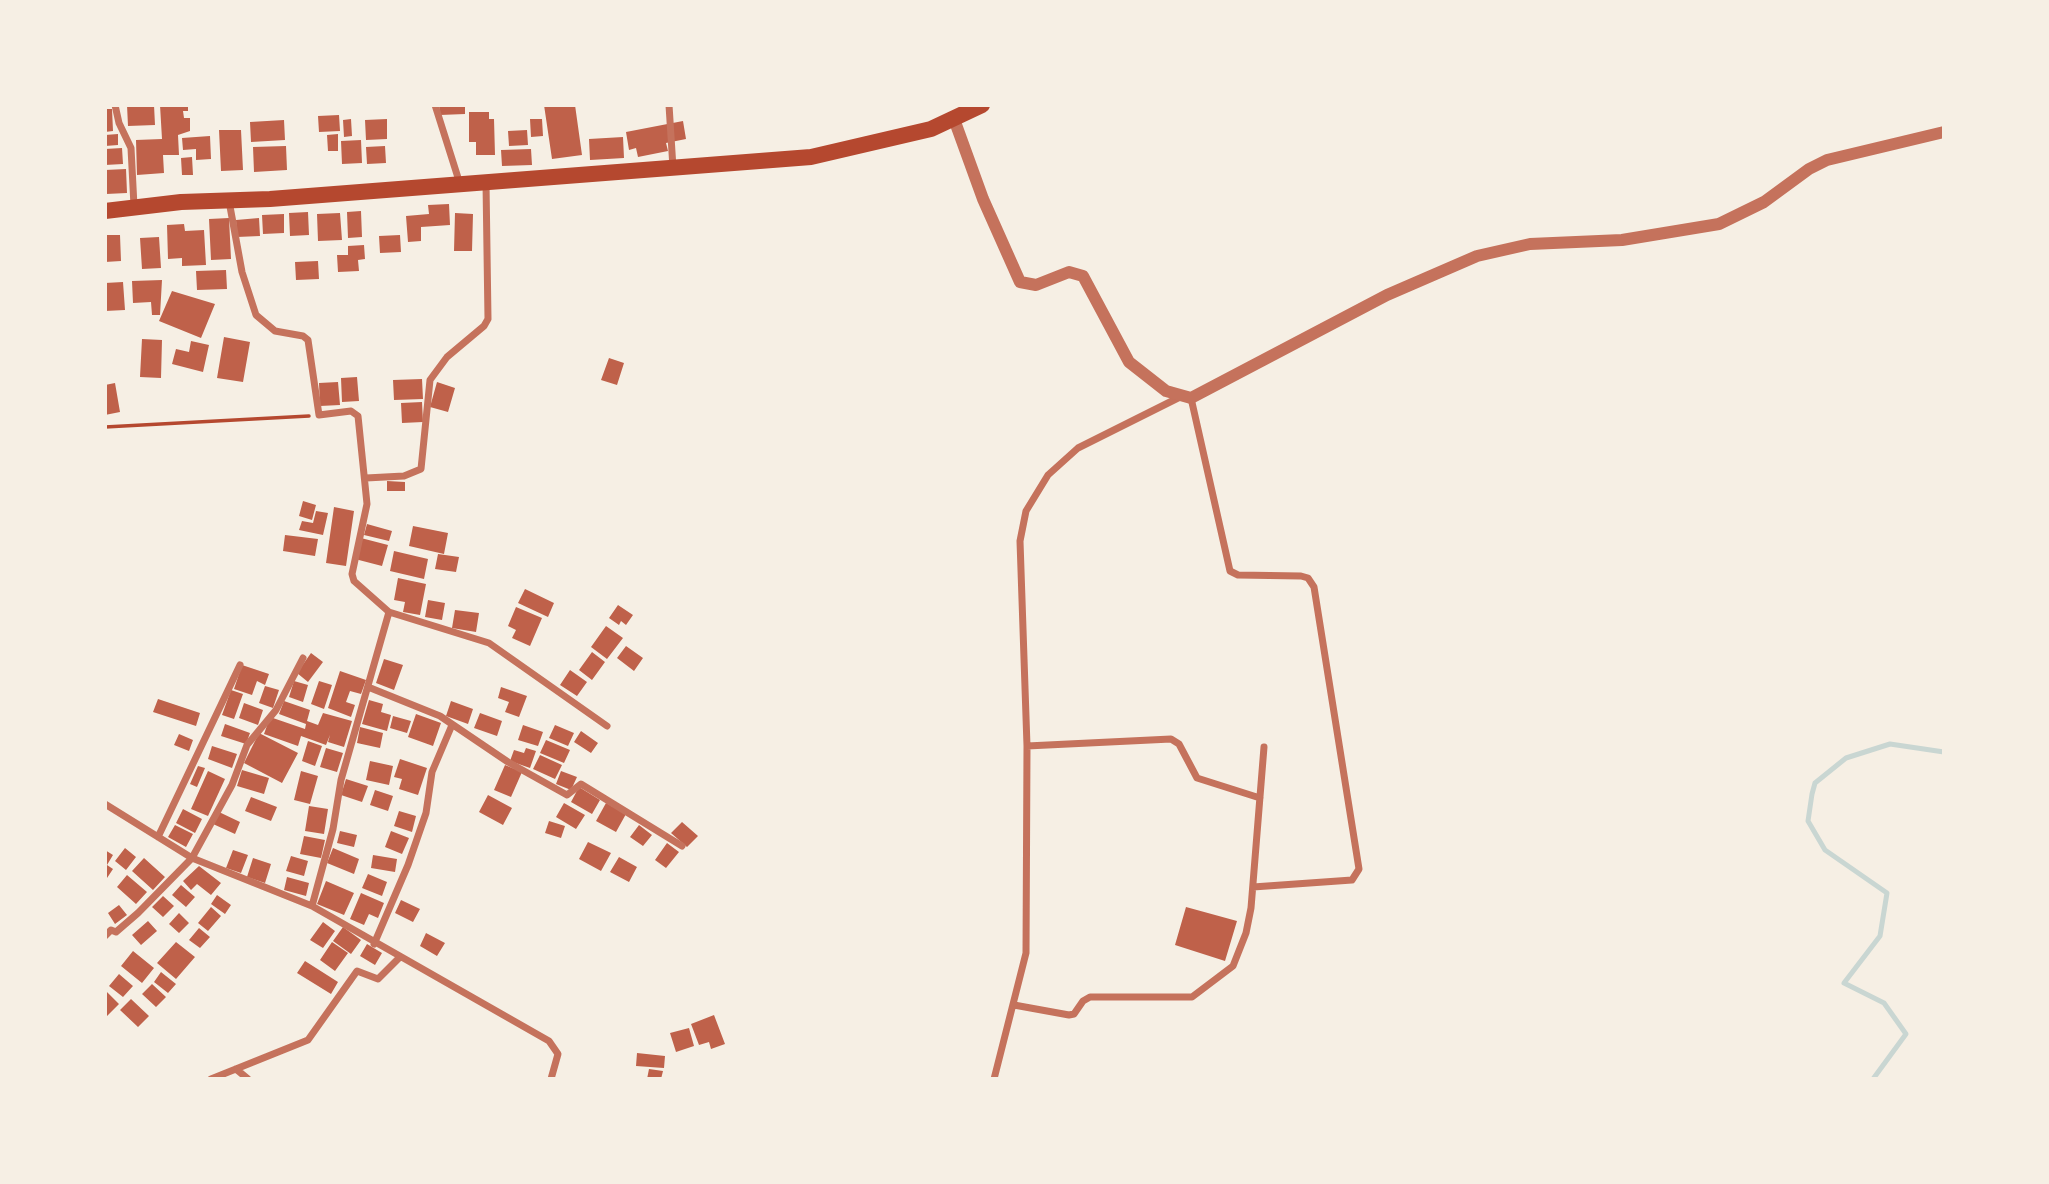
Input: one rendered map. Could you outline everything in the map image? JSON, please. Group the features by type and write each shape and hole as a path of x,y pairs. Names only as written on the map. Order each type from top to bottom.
{"main road":[{"path":"105,211 134,206 460,184 831,154 888,141 954,119 982,105"}],"street":[{"path":"115,105 119,123 131,148 134,206"},
{"path":"435,105 460,184"},
{"path":"669,105 673,168"},
{"path":"954,119 983,199 1020,282 1036,285 1069,272 1083,276 1129,362 1166,391 1186,397"},
{"path":"995,1079 1026,953 1027,746 1020,541 1026,511 1048,475 1078,448 1186,397 1387,295 1477,256 1530,244 1655,236 1719,224 1765,202 1827,159 1944,132"},
{"path":"366,478 404,477 421,469 430,380 447,357 484,326 488,319 486,182"},
{"path":"229,200 250,304 256,315 275,331 303,336 308,340 319,415 351,411 358,416 367,509 352,566 352,577 389,612 489,643 607,726"},
{"path":"1186,397 1230,571 1238,575 1301,576 1308,578 1314,587 1359,869 1352,880 1253,887"},
{"path":"312,906 333,829 341,780 389,612"},
{"path":"105,936 111,930 116,932 138,913 192,858 232,785 247,745 276,710 303,658"},
{"path":"158,837 240,665"},
{"path":"368,687 440,716 508,762 566,795 581,784 682,846"},
{"path":"374,944 408,865 426,813 432,772 452,725"},
{"path":"1027,746 1171,739 1179,744 1197,778 1260,798"},
{"path":"1014,1005 1069,1015 1074,1014 1083,1001 1090,998 1192,997 1233,966 1246,933 1253,887 1264,747"},
{"path":"105,804 192,858 312,906 374,944 549,1041 558,1054 551,1079"},
{"path":"211,1079 307,1040 358,971 378,979 399,958"},
{"path":"236,1069 248,1079"}],"path":[{"path":"105,427 319,415"}],"building":[{"path":"127,105 154,105 155,125 128,126"},
{"path":"160,105 188,105 188,111 183,111 184,118 190,118 190,131 178,135 179,155 163,155 164,173 137,175 136,140 162,139"},
{"path":"439,105 465,105 465,114 440,115"},
{"path":"544,105 575,105 582,155 552,159"},
{"path":"105,109 112,109 113,131 105,132"},
{"path":"469,112 489,112 489,119 494,119 495,155 476,155 476,142 469,142"},
{"path":"339,115 340,131 319,132 318,116"},
{"path":"351,119 352,136 344,137 343,120"},
{"path":"387,119 387,139 366,140 365,120"},
{"path":"530,119 542,119 543,136 531,137"},
{"path":"284,120 285,140 251,142 250,122"},
{"path":"683,121 686,139 666,143 668,151 638,157 636,148 629,150 626,132"},
{"path":"219,130 241,130 243,170 221,171"},
{"path":"527,130 528,145 509,146 508,131"},
{"path":"118,134 118,145 105,146 105,135"},
{"path":"338,134 338,151 328,151 327,135"},
{"path":"210,136 211,159 196,160 196,149 183,150 182,138"},
{"path":"623,137 624,158 590,160 589,139"},
{"path":"361,140 362,163 342,164 341,141"},
{"path":"286,146 287,170 254,172 253,147"},
{"path":"385,146 386,163 367,164 366,147"},
{"path":"122,148 123,164 105,165 105,149"},
{"path":"531,149 532,165 502,166 501,150"},
{"path":"192,157 193,175 182,175 181,158"},
{"path":"126,169 127,193 106,194 105,170"},
{"path":"449,204 450,225 421,227 421,241 408,242 406,216 429,214 428,205"},
{"path":"361,211 362,237 348,238 347,212"},
{"path":"308,212 309,235 290,236 289,213"},
{"path":"340,213 342,240 318,241 317,214"},
{"path":"455,213 473,214 472,251 454,251"},
{"path":"284,214 284,233 263,234 262,215"},
{"path":"229,218 231,259 211,260 209,219"},
{"path":"259,218 260,236 237,237 236,220"},
{"path":"184,224 185,231 204,230 206,265 182,266 182,258 168,259 167,225"},
{"path":"105,235 120,235 121,261 105,262"},
{"path":"400,235 401,252 380,253 379,236"},
{"path":"159,237 161,268 142,269 140,238"},
{"path":"364,245 365,259 358,260 359,271 338,272 337,255 348,255 348,246"},
{"path":"318,261 319,279 296,280 295,262"},
{"path":"226,270 227,289 197,290 196,271"},
{"path":"162,280 160,315 152,315 151,302 133,303 132,281"},
{"path":"123,282 125,310 105,311 105,283"},
{"path":"172,291 215,304 201,338 159,321"},
{"path":"224,337 250,342 243,382 217,378"},
{"path":"142,339 162,340 161,378 140,377"},
{"path":"191,341 209,345 203,372 172,364 176,349 189,352"},
{"path":"609,358 624,363 617,385 601,380"},
{"path":"357,377 359,401 342,402 341,378"},
{"path":"422,379 423,399 394,400 393,380"},
{"path":"338,382 340,405 320,406 319,383"},
{"path":"437,382 455,388 448,412 430,407"},
{"path":"115,383 120,412 105,415 105,385"},
{"path":"422,402 423,422 402,423 401,403"},
{"path":"387,481 405,482 405,491 387,491"},
{"path":"303,501 316,505 312,520 299,516"},
{"path":"334,507 354,511 346,566 326,563"},
{"path":"316,511 328,513 323,535 299,530 302,521 313,523"},
{"path":"367,524 392,531 389,541 364,535"},
{"path":"413,526 448,533 444,554 409,546"},
{"path":"285,535 318,539 315,556 283,551"},
{"path":"361,538 388,545 382,566 355,559"},
{"path":"394,551 428,559 424,579 390,571"},
{"path":"438,554 459,557 456,572 435,569"},
{"path":"398,578 426,584 420,615 403,612 405,602 394,600"},
{"path":"525,589 554,603 548,617 518,603"},
{"path":"428,600 445,603 442,620 425,617"},
{"path":"618,605 633,615 626,625 621,621 619,625 609,618"},
{"path":"516,607 542,618 530,646 512,638 516,630 508,626"},
{"path":"455,610 479,613 476,632 452,628"},
{"path":"606,626 623,638 607,659 591,647"},
{"path":"626,646 643,658 634,671 617,658"},
{"path":"592,652 605,662 592,680 579,670"},
{"path":"311,653 323,662 308,682 297,673"},
{"path":"384,659 403,665 394,690 376,683"},
{"path":"242,665 269,674 265,685 257,681 252,695 234,689"},
{"path":"570,670 587,682 577,696 560,685"},
{"path":"340,671 366,680 361,694 350,691 346,702 355,705 351,717 328,708"},
{"path":"294,681 308,685 303,702 289,697"},
{"path":"319,681 332,685 324,709 311,704"},
{"path":"265,686 279,690 273,708 259,703"},
{"path":"501,687 527,696 519,717 505,712 509,702 498,698"},
{"path":"231,690 243,694 234,719 222,715"},
{"path":"158,699 200,713 196,726 153,712"},
{"path":"369,700 383,704 381,712 391,715 387,731 362,724"},
{"path":"284,701 310,710 307,721 318,725 323,713 352,721 344,747 328,742 330,735 326,745 301,736 298,746 264,734 270,717 305,729 306,724 279,714"},
{"path":"451,701 473,709 468,724 446,716"},
{"path":"244,703 263,710 258,725 239,718"},
{"path":"480,713 502,721 497,736 474,728"},
{"path":"416,714 441,723 433,746 408,737"},
{"path":"393,716 411,721 407,733 390,728"},
{"path":"225,724 250,733 246,744 221,736"},
{"path":"523,725 543,732 538,746 518,740"},
{"path":"555,725 574,733 568,746 549,738"},
{"path":"360,727 383,733 380,748 357,743"},
{"path":"581,731 598,743 591,753 574,742"},
{"path":"259,733 298,753 282,783 244,763"},
{"path":"179,734 193,740 189,751 174,745"},
{"path":"546,740 570,750 564,763 540,753"},
{"path":"308,741 322,746 315,766 302,761"},
{"path":"212,746 237,754 232,768 208,759"},
{"path":"326,748 343,753 337,772 320,767"},
{"path":"526,748 536,751 530,768 510,761 514,750 524,753"},
{"path":"540,755 562,765 555,779 533,769"},
{"path":"400,759 427,768 418,795 399,789 402,779 394,777"},
{"path":"370,761 393,766 389,785 366,780"},
{"path":"505,765 522,772 511,797 494,790"},
{"path":"198,766 205,768 197,787 190,784"},
{"path":"242,770 269,778 264,794 237,786"},
{"path":"208,771 225,779 208,816 191,809"},
{"path":"301,771 318,776 310,804 294,800"},
{"path":"561,771 577,777 571,790 556,784"},
{"path":"346,779 368,786 362,802 341,795"},
{"path":"579,787 600,800 592,814 571,802"},
{"path":"375,790 393,796 388,811 370,805"},
{"path":"488,795 512,808 503,825 479,812"},
{"path":"251,797 277,807 271,821 245,811"},
{"path":"564,803 585,815 576,829 556,817"},
{"path":"606,803 626,814 616,832 596,821"},
{"path":"309,806 328,809 324,834 305,831"},
{"path":"183,809 202,819 195,833 176,823"},
{"path":"399,811 416,816 412,832 394,826"},
{"path":"219,812 240,822 235,834 213,824"},
{"path":"549,821 565,826 561,838 545,833"},
{"path":"682,822 698,836 687,847 671,833"},
{"path":"175,825 193,834 186,847 168,837"},
{"path":"639,825 652,835 643,846 630,837"},
{"path":"340,831 357,835 354,847 337,843"},
{"path":"391,831 409,838 402,854 385,847"},
{"path":"304,836 325,840 321,858 300,854"},
{"path":"588,842 611,853 601,871 579,859"},
{"path":"667,843 679,852 666,868 655,860"},
{"path":"125,848 136,857 126,870 115,861"},
{"path":"333,848 359,859 354,874 327,863"},
{"path":"105,850 113,855 107,865 113,869 107,878"},
{"path":"233,850 248,855 241,873 226,868"},
{"path":"373,855 397,859 395,872 371,868"},
{"path":"291,856 308,861 304,876 286,871"},
{"path":"619,857 637,867 629,882 610,872"},
{"path":"144,858 165,877 153,890 132,871"},
{"path":"253,858 271,864 265,883 247,877"},
{"path":"199,866 221,883 211,895 197,884 191,890 183,881"},
{"path":"368,874 387,882 382,896 362,888"},
{"path":"127,875 147,892 136,904 117,887"},
{"path":"287,877 309,883 306,896 284,890"},
{"path":"326,881 354,893 344,915 317,904"},
{"path":"181,885 195,897 186,907 172,895"},
{"path":"361,893 384,903 378,918 369,914 364,925 350,919"},
{"path":"217,895 231,905 225,914 211,904"},
{"path":"163,896 174,906 163,917 152,907"},
{"path":"401,900 420,909 413,922 395,913"},
{"path":"119,905 127,915 115,924 108,913"},
{"path":"211,907 221,916 208,931 198,923"},
{"path":"1186,907 1237,921 1225,961 1175,945"},
{"path":"179,913 189,923 179,933 169,924"},
{"path":"148,921 157,931 141,945 132,935"},
{"path":"323,922 335,931 323,948 310,940"},
{"path":"343,927 361,940 351,954 333,941"},
{"path":"199,928 210,937 200,948 189,940"},
{"path":"426,933 445,943 437,956 420,946"},
{"path":"176,942 195,957 176,979 157,963"},
{"path":"332,942 348,953 335,971 320,960"},
{"path":"367,944 382,953 375,965 360,956"},
{"path":"133,951 154,968 142,983 121,966"},
{"path":"305,961 338,982 331,994 297,973"},
{"path":"161,972 176,984 168,993 154,982"},
{"path":"119,974 133,986 123,997 109,986"},
{"path":"152,984 166,997 156,1007 142,994"},
{"path":"105,990 119,1004 105,1018"},
{"path":"131,999 149,1016 138,1027 120,1010"},
{"path":"714,1015 725,1044 711,1049 709,1042 699,1045 691,1024"},
{"path":"689,1028 694,1046 676,1052 670,1033"},
{"path":"637,1053 665,1056 664,1068 636,1066"},
{"path":"649,1069 663,1071 661,1079 647,1079"}],"waterway":[{"path":"1873,1079 1906,1034 1884,1003 1844,983 1880,936 1887,893 1825,850 1808,821 1812,794 1815,783 1846,758 1890,744 1944,752"}]}
